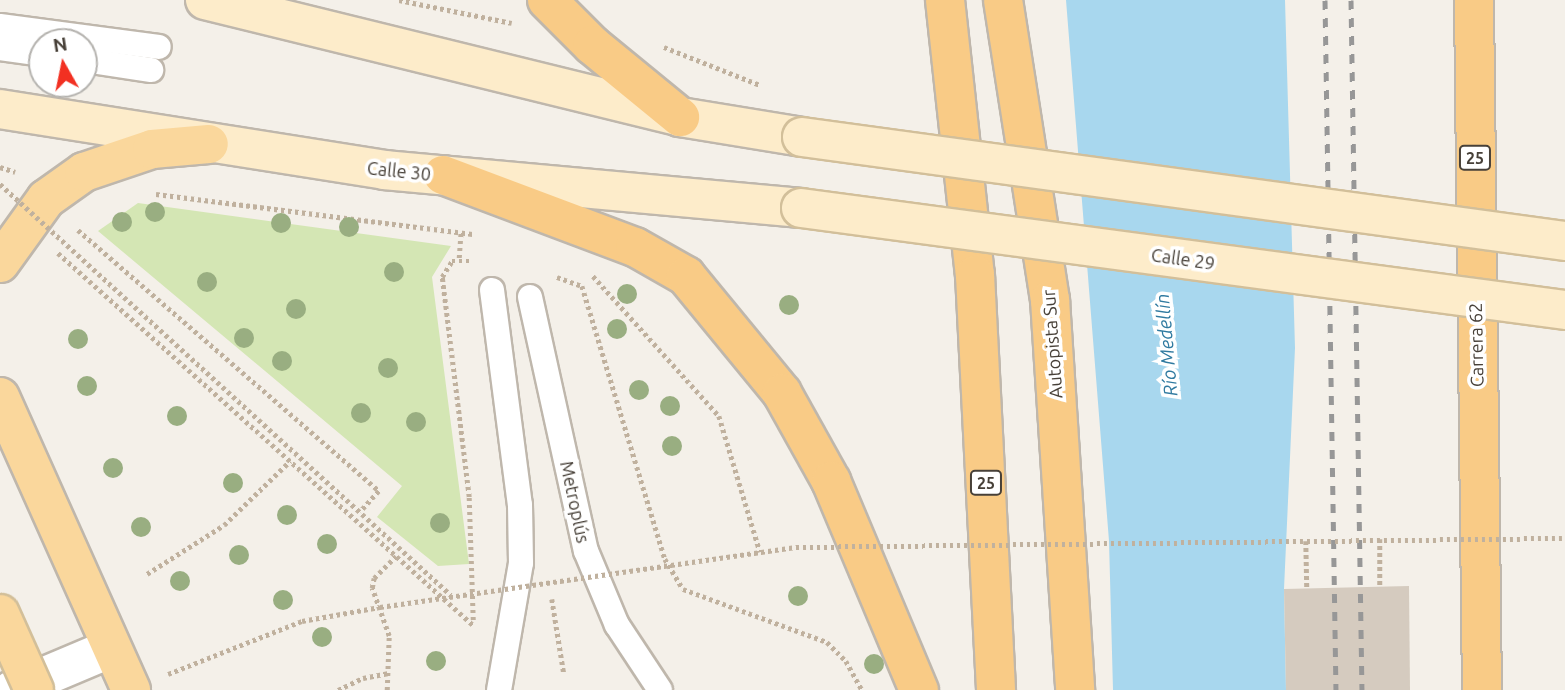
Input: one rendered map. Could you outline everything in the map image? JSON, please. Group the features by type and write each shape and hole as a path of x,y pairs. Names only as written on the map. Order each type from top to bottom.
{"highway":[{"name":"25","path":"945,0 975,275 996,690"},
{"name":"Autopista Sur","path":"1003,0 1050,300 1075,690"},
{"name":"Carrera 62","path":"1475,0 1482,690"},
{"path":"552,6 681,117"},
{"path":"443,175 635,247 685,276 782,393 831,481 919,690"}],"main road":[{"path":"205,0 681,117 1565,241"},
{"name":"Calle 30","path":"0,109 209,144 443,175 800,208"},
{"path":"0,263 36,211 84,172 131,154 209,144"},
{"name":"Calle 29","path":"800,208 1565,310"},
{"path":"0,397 109,649 130,690"},
{"path":"0,614 34,690"}],"street":[{"path":"12,690 109,649"}],"lane":[{"path":"0,26 28,32"},
{"path":"98,46 155,58 98,60"},
{"path":"0,48 28,52"},
{"path":"492,290 516,469 521,552 511,640 499,690"},
{"name":"Metroplús","path":"530,297 586,551 617,625 660,690"}],"path":[{"path":"399,0 539,28 552,6"},
{"path":"657,44 762,86"},
{"path":"0,167 12,169 36,211 290,461 473,625"},
{"path":"0,184 451,596"},
{"path":"148,192 461,231 486,237"},
{"path":"36,211 86,233 379,491 360,512"},
{"path":"459,258 461,231"},
{"path":"593,279 719,416 760,552"},
{"path":"146,573 224,525 290,461"},
{"path":"130,690 302,621 549,581 796,547 1565,538"},
{"path":"1380,540 1380,586"},
{"path":"1306,541 1307,588"},
{"path":"387,690 389,636 372,589 374,578 396,556"},
{"path":"549,581 564,674"},
{"path":"338,690 363,678 388,673"}],"green space":[{"path":"138,203 451,246 432,277 469,564 438,566 377,517 402,486 98,231"}],"water":[{"name":"Río Medellín","path":"1066,0 1285,0 1295,348 1284,589 1286,690 1113,690 1109,541"}],"building":[{"path":"1409,586 1410,690 1286,690 1284,589"}],"railway":[{"path":"1325,0 1336,690"},
{"path":"1351,0 1362,690"}]}
